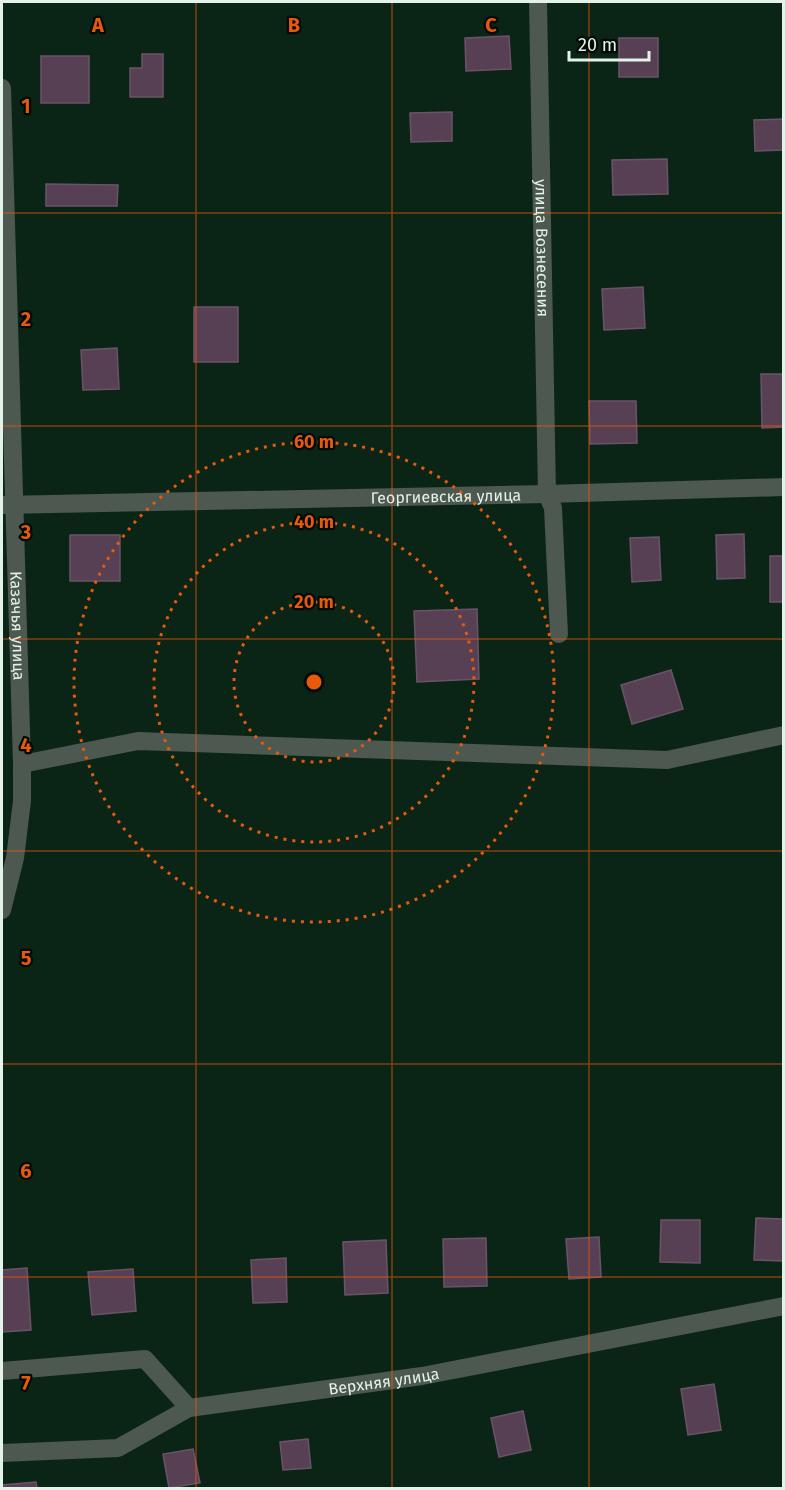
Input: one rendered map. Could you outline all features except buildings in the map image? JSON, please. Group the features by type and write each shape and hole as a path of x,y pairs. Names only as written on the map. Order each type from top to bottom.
{"street":[{"name":"улица Вознесения","path":"538,2 547,495 553,508 559,634"},
{"name":"Казачья улица","path":"2,87 8,505 22,764 22,801 15,858 2,910"},
{"name":"Георгиевская улица","path":"8,505 547,495 783,487"},
{"path":"22,764 138,741 667,760 783,735"},
{"name":"Верхняя улица","path":"189,1408 422,1376 783,1306"},
{"path":"2,1371 145,1359 189,1408 118,1448 2,1453"}]}
